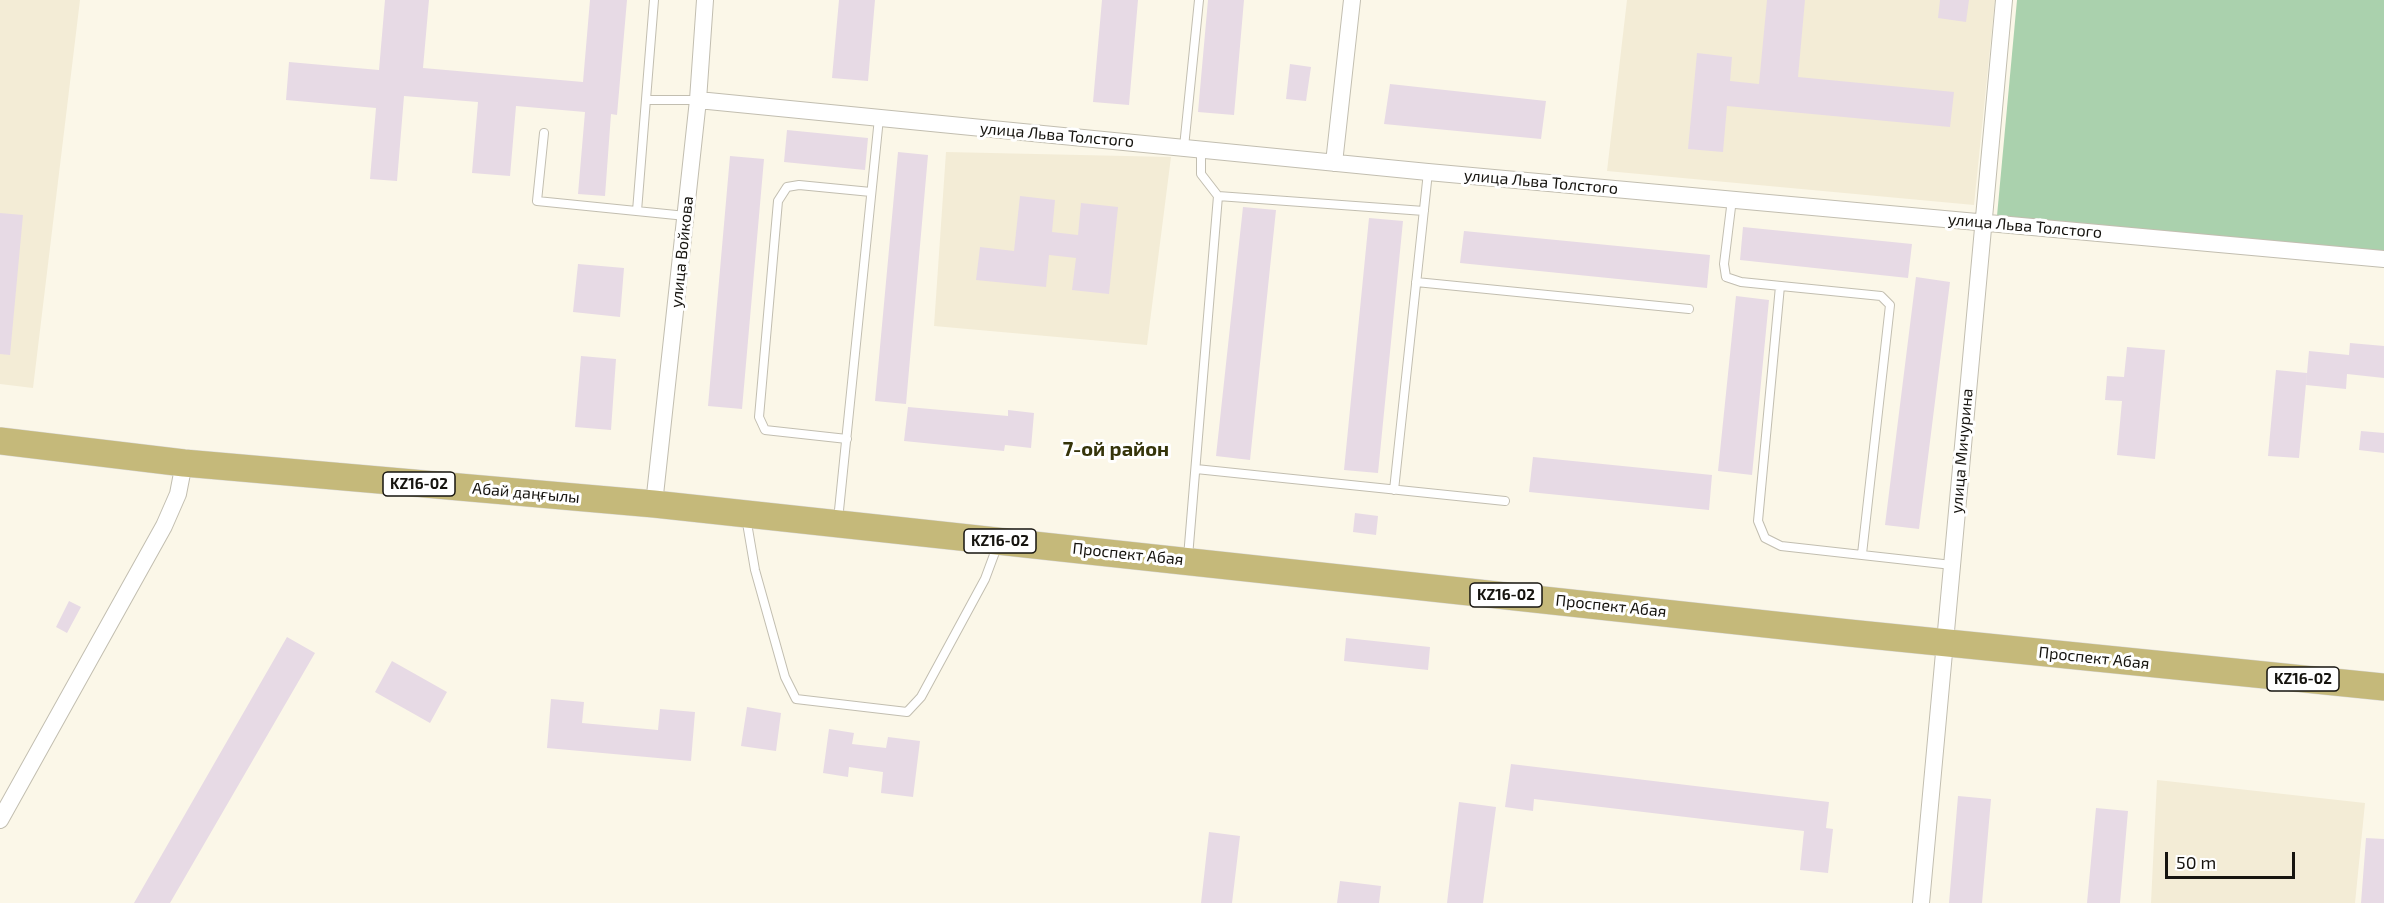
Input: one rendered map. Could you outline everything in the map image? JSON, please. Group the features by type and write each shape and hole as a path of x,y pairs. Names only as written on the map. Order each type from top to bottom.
{"main road":[{"name":"Абай даңғылы","path":"0,441 184,463 654,504 838,523"},
{"name":"Проспект Абая","path":"838,523 2384,687"}],"street":[{"name":"улица Войкова","path":"654,504 698,100 705,0"},
{"path":"1334,163 1352,0"},
{"name":"улица Мичурина","path":"1921,903 2004,0"},
{"name":"улица Льва Толстого","path":"698,100 1428,172 2384,259"},
{"path":"0,820 164,526 178,494 184,463"}],"lane":[{"path":"637,211 654,0"},
{"path":"1184,147 1199,0"},
{"path":"646,100 698,100"},
{"path":"838,523 879,118"},
{"path":"544,133 537,201 686,216"},
{"path":"1188,560 1218,196 1201,174 1202,148"},
{"path":"1394,490 1428,172"},
{"path":"847,439 765,430 759,417 778,201 787,187 799,185 871,192"},
{"path":"1218,196 1424,211"},
{"path":"1732,199 1724,264 1726,277 1741,282 1881,296 1890,305 1862,554"},
{"path":"1416,282 1689,309"},
{"path":"1780,286 1758,521 1765,538 1781,546 1952,565"},
{"path":"1196,468 1505,501"},
{"path":"746,514 753,563 785,677 796,699 907,712 921,697 985,579 1000,541"}],"shaded area":[{"path":"0,0 80,0 33,388 0,384"},
{"path":"1627,0 1995,0 1974,205 1607,171"},
{"path":"946,152 1171,157 1147,345 934,326"},
{"path":"2157,780 2365,803 2355,903 2151,903"}],"green space":[{"path":"2017,0 2384,0 2384,252 1997,216"}],"building":[{"path":"385,0 429,0 423,68 583,82 590,0 627,0 617,115 611,114 605,196 578,194 585,112 516,106 510,176 472,173 478,102 404,96 397,181 370,179 376,108 286,100 289,62 379,70"},
{"path":"839,0 875,0 868,81 832,78"},
{"path":"1102,0 1138,0 1129,105 1093,102"},
{"path":"1208,0 1244,0 1234,115 1198,112"},
{"path":"1767,0 1805,0 1798,77 1954,92 1950,127 1727,106 1723,152 1688,149 1697,53 1732,57 1730,81 1759,84"},
{"path":"1940,0 1969,0 1966,22 1938,18"},
{"path":"1290,64 1311,67 1306,101 1286,99"},
{"path":"1390,84 1546,101 1541,139 1384,124"},
{"path":"787,130 868,138 865,170 784,162"},
{"path":"898,152 928,155 906,404 875,401"},
{"path":"730,156 764,159 742,409 708,406"},
{"path":"1020,196 1055,200 1052,232 1078,235 1081,203 1118,207 1109,294 1072,290 1076,258 1049,255 1046,287 976,280 980,247 1014,251"},
{"path":"1243,207 1276,210 1250,460 1216,456"},
{"path":"0,213 23,215 10,355 0,354"},
{"path":"1369,218 1403,221 1378,473 1344,470"},
{"path":"1743,227 1912,244 1908,278 1740,260"},
{"path":"1464,231 1710,255 1707,288 1460,263"},
{"path":"578,264 624,268 620,317 573,312"},
{"path":"1916,277 1950,282 1919,529 1885,525"},
{"path":"1736,296 1769,300 1752,475 1718,471"},
{"path":"2350,343 2384,346 2384,378 2347,374 2346,389 2306,385 2309,351 2349,355"},
{"path":"2127,347 2165,350 2155,459 2117,455 2122,401 2105,400 2107,376 2124,377"},
{"path":"581,356 616,359 611,430 575,427"},
{"path":"2276,370 2307,373 2299,458 2268,456"},
{"path":"908,407 1008,416 1008,410 1034,413 1031,448 1005,445 1004,451 904,441"},
{"path":"2361,431 2384,433 2384,453 2359,450"},
{"path":"1533,457 1712,475 1709,510 1529,492"},
{"path":"1355,513 1378,516 1376,535 1353,532"},
{"path":"69,601 81,607 67,633 56,627"},
{"path":"287,637 315,653 170,903 134,903"},
{"path":"1346,638 1430,647 1428,670 1344,661"},
{"path":"392,661 447,692 430,723 375,692"},
{"path":"551,699 584,702 582,723 658,730 660,709 695,712 691,761 547,748"},
{"path":"747,707 781,713 776,751 741,746"},
{"path":"829,729 854,733 852,744 886,748 888,737 920,741 913,797 881,793 883,772 849,767 848,777 823,773"},
{"path":"1511,764 1829,802 1826,828 1833,829 1828,873 1800,870 1804,831 1534,799 1533,811 1505,807"},
{"path":"1958,796 1991,799 1982,903 1949,903"},
{"path":"1459,802 1496,807 1483,903 1447,903"},
{"path":"2096,808 2128,811 2120,903 2087,903"},
{"path":"1209,832 1240,836 1232,903 1201,903"},
{"path":"2366,838 2384,839 2384,903 2361,903"},
{"path":"1340,881 1381,886 1379,903 1337,903"}],"district":[{"name":"7-ой район","path":"1116,449"}]}
